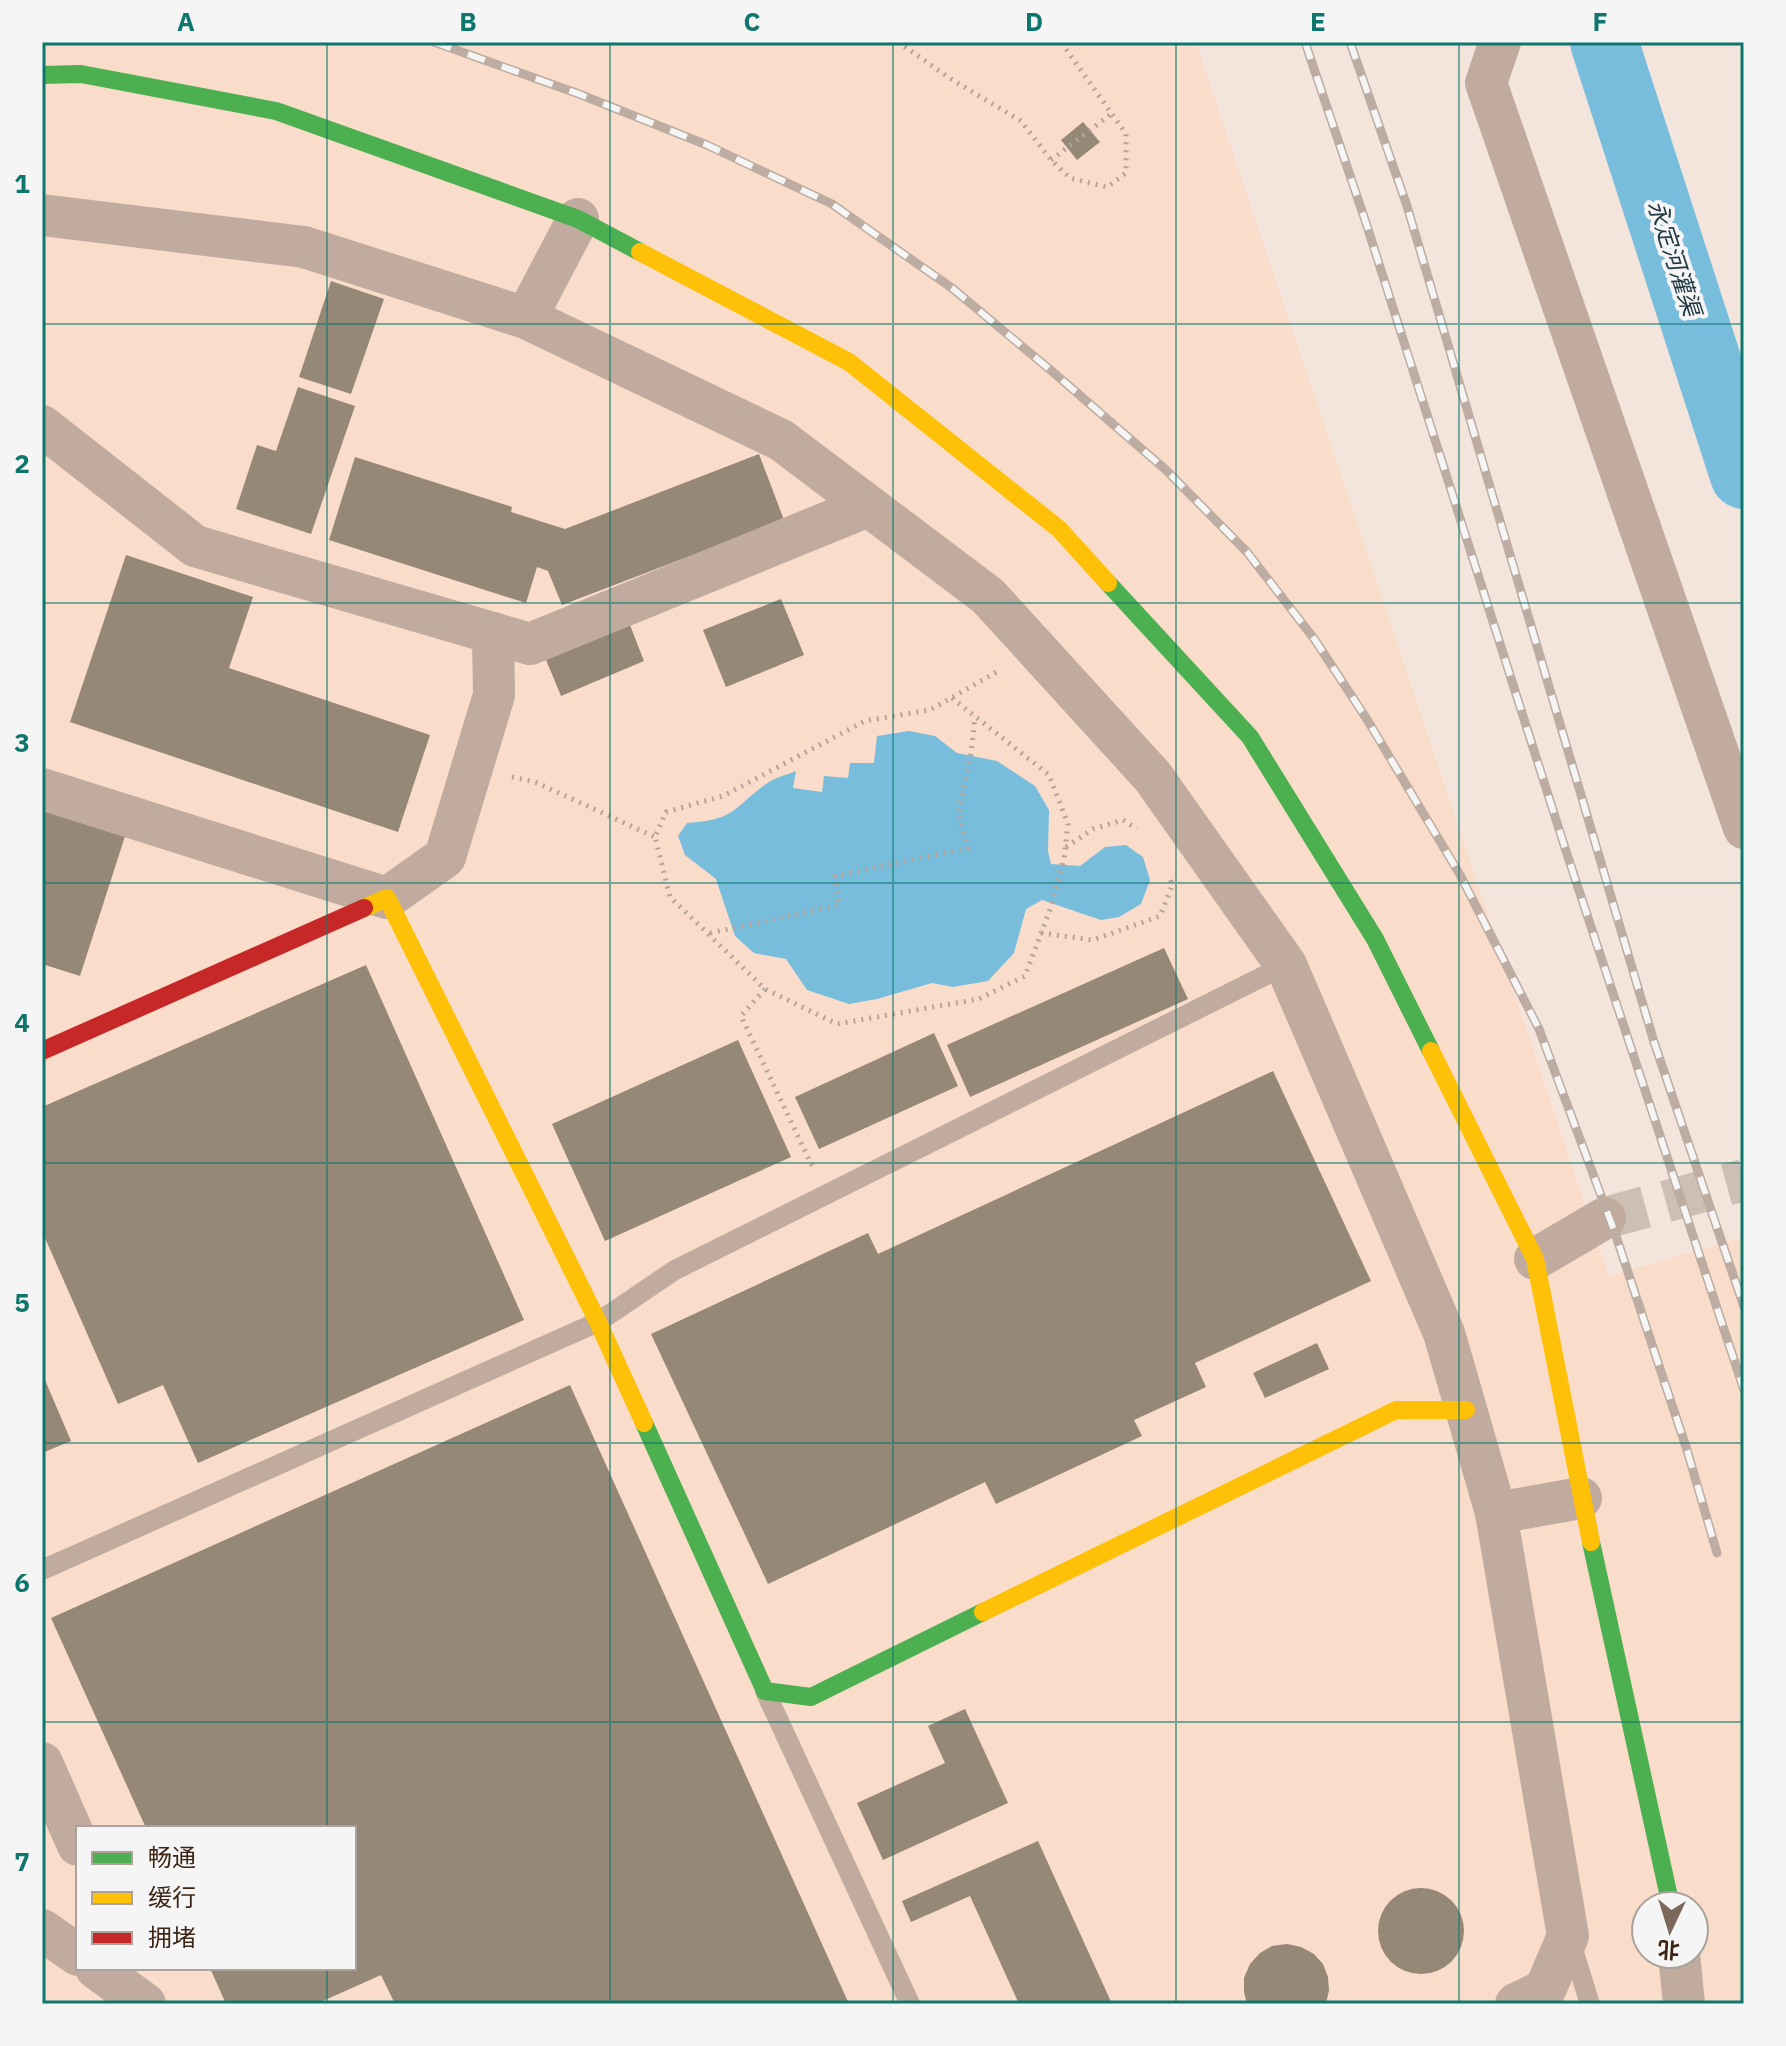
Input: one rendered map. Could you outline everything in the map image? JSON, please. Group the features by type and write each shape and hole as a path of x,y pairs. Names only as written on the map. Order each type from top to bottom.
{"street":[{"path":"1500,42 1486,83 1744,828"},
{"path":"42,75 81,74 276,111 578,219 849,362 1047,519 1250,737 1375,939 1535,1259 1581,1498 1667,1890"},
{"path":"42,215 304,247 526,318 781,440 988,596 1153,777 1286,965 1444,1333 1496,1513 1568,1936 1545,1990 1516,2004"},
{"path":"526,318 578,219"},
{"path":"42,426 195,546 530,644 868,506"},
{"path":"42,1051 387,898 445,857 494,695 493,633"},
{"path":"42,789 387,898 598,1322 765,1691 811,1697 1396,1410 1466,1410"},
{"path":"1535,1259 1605,1218"},
{"path":"1496,1513 1581,1498"},
{"path":"42,1763 76,1840"},
{"path":"42,1930 76,1954"},
{"path":"99,1970 146,2004"},
{"path":"133,1970 146,2004"},
{"path":"1681,1970 1684,2004"}],"lane":[{"path":"42,1570 598,1322 675,1270 1286,965"},
{"path":"765,1691 910,2004"},
{"path":"1568,1936 1590,2004"}],"path":[{"path":"898,42 951,79 1021,121 1051,160 1070,178 1107,187 1126,173 1126,134 1061,42"},
{"path":"1051,160 1111,114"},
{"path":"952,698 1049,775 1068,824 1064,859 1051,907 1025,976 979,999 837,1024 765,989 670,897 655,837 666,812 723,796 865,721 930,710 1036,649"},
{"path":"710,933 839,905 835,876 968,848 958,813 971,754 975,716"},
{"path":"472,769 535,782 655,837"},
{"path":"1066,847 1093,829 1123,820 1144,833"},
{"path":"1041,933 1093,940 1160,916 1172,886 1170,873"},
{"path":"765,989 741,1016 826,1195"}],"shaded area":[{"path":"42,42 1196,42 1609,1276 1744,1237 1744,2004 42,2004"}],"water":[{"path":"909,731 935,736 957,753 997,761 1035,786 1049,810 1048,851 1051,864 1080,866 1105,847 1126,845 1143,857 1150,880 1141,904 1119,917 1101,920 1042,900 1026,909 1014,953 988,981 953,987 932,983 849,1004 807,990 786,959 754,953 735,936 716,879 685,855 678,836 687,823 724,816 769,782 796,771 793,788 822,792 824,776 848,778 850,763 874,763 877,736"}],"building":[{"path":"1083,122 1100,142 1077,160 1061,140"},
{"path":"331,281 384,299 351,394 299,377"},
{"path":"298,387 355,406 311,534 236,509 257,445 276,451"},
{"path":"759,454 784,520 562,605 548,571 537,567 526,603 329,540 355,457 512,507 511,512 565,529"},
{"path":"126,555 253,597 229,668 430,735 398,832 70,722"},
{"path":"781,599 804,655 726,687 703,630"},
{"path":"628,620 644,661 561,696 544,655"},
{"path":"42,807 126,833 80,976 42,964"},
{"path":"1164,948 1188,999 970,1097 947,1045"},
{"path":"366,965 524,1320 198,1463 163,1385 118,1404 42,1231 42,1107"},
{"path":"934,1033 958,1086 819,1149 795,1097"},
{"path":"738,1040 791,1157 605,1241 552,1124"},
{"path":"1273,1071 1371,1281 1195,1363 1206,1387 1134,1420 1142,1436 996,1504 985,1482 768,1584 651,1334 868,1233 878,1254"},
{"path":"1317,1343 1329,1369 1265,1398 1253,1373"},
{"path":"42,1373 71,1441 42,1453"},
{"path":"570,1385 849,2004 395,2004 381,1975 316,2004 226,2004 211,1970 356,1970 356,1826 145,1826 51,1618"},
{"path":"965,1709 1008,1803 883,1860 857,1803 945,1763 928,1726"},
{"path":"1038,1841 1112,2004 1019,2004 970,1896 911,1922 902,1901"},
{"path":"1421,1888 1437,1892 1451,1901 1460,1915 1464,1931 1460,1947 1451,1961 1437,1970 1421,1974 1405,1970 1391,1961 1382,1947 1378,1931 1382,1915 1391,1901 1405,1892"},
{"path":"1287,1944 1314,1954 1323,1964 1329,1990 1326,2004 1247,2004 1244,1978 1250,1964 1272,1946"}],"waterway":[{"name":"永定河灌渠","path":"1604,42 1744,475"}],"tunnel":[{"path":"1605,1218 1744,1180"}],"railway":[{"path":"434,42 579,94 707,145 832,204 952,288 1054,373 1166,470 1247,552 1315,640 1368,721 1459,873 1539,1029 1615,1233 1687,1450 1717,1553"},
{"path":"1305,42 1744,1390"},
{"path":"1350,42 1407,206 1654,1042 1744,1307"}],"traffic: fast":[{"path":"42,75 81,74 276,111 578,219 640,252"},
{"path":"1108,583 1250,737 1375,939 1431,1051"},
{"path":"644,1423 765,1691 811,1697 983,1612"},
{"path":"1591,1542 1667,1890"}],"traffic: slow":[{"path":"640,252 849,362 1059,529 1108,583"},
{"path":"364,908 387,898 598,1322 644,1423"},
{"path":"1431,1051 1535,1259 1591,1542"},
{"path":"983,1612 1396,1410 1466,1410"}],"traffic: jam":[{"path":"42,1051 364,908"}]}
